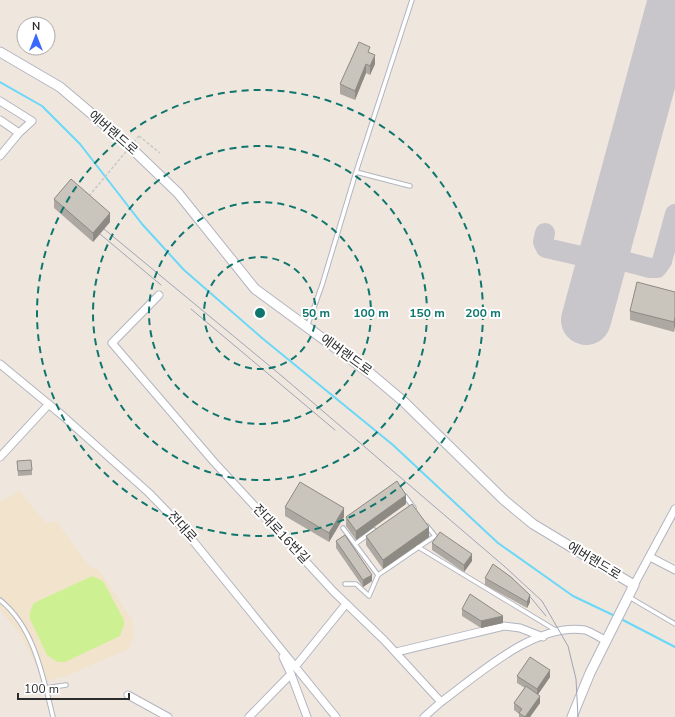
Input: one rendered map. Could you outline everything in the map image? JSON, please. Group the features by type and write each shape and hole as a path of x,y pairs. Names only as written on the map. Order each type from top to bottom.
{"street":[{"name":"에버랜드로","path":"0,52 60,87 126,143 178,193 255,289 307,328 347,355 403,401 504,500 533,524 634,585 608,638"},
{"path":"0,101 32,121 19,133 0,156"},
{"path":"0,120 19,133"},
{"name":"전대로16번길","path":"159,295 112,343 214,462 346,604 396,652 440,702"},
{"name":"전대로","path":"0,364 49,404 149,493 181,526 336,717"},
{"path":"0,457 49,404"},
{"path":"634,585 650,558 675,509"},
{"path":"650,558 675,570"},
{"path":"295,667 346,604"},
{"path":"396,652 504,626 520,628 542,637"},
{"path":"424,717 440,702 504,655 530,640 565,629 586,630 608,638 572,717"},
{"path":"275,641 291,674 307,717"},
{"path":"249,717 291,674"},
{"path":"128,695 168,717"}],"lane":[{"path":"307,328 412,0"},
{"path":"356,172 410,186"},
{"path":"404,494 417,512"},
{"path":"406,510 412,506"},
{"path":"345,584 356,584 369,596 378,575 435,536 426,524"},
{"path":"355,544 380,527"},
{"path":"343,528 378,575"},
{"path":"418,548 558,631"},
{"path":"0,600 13,610 32,645 46,688 53,717"},
{"path":"627,601 675,624"},
{"path":"46,688 66,685"}],"path":[{"path":"85,200 139,136 160,153"}],"shaded area":[{"path":"19,491 46,523 56,521 90,567 99,570 132,620 134,635 129,649 66,676 44,682 21,635 0,609 0,502"}],"green space":[{"path":"92,576 103,581 124,620 124,625 120,636 65,662 58,662 47,655 30,619 31,609 34,603"}],"building":[{"path":"359,42 370,47 368,52 375,55 370,66 366,64 355,91 340,84"},
{"path":"71,179 110,213 93,233 54,199"},
{"path":"637,282 675,292 674,322 630,311"},
{"path":"31,460 32,470 18,471 17,461"},
{"path":"397,481 406,495 356,531 346,517"},
{"path":"300,482 344,508 329,533 285,507"},
{"path":"412,504 429,527 383,560 366,536"},
{"path":"440,532 472,554 464,565 432,543"},
{"path":"345,535 372,575 363,580 336,541"},
{"path":"493,564 511,577 530,595 527,602 485,578"},
{"path":"470,594 503,616 481,621 462,609"},
{"path":"530,657 550,670 537,689 517,676"},
{"path":"526,686 540,696 525,717 519,713 522,709 514,703"}],"waterway":[{"path":"0,82 42,106 80,144 142,224 184,270 262,338 393,445 498,543 573,596 615,616"},
{"path":"621,619 675,647"}],"taxiway":[{"path":"616,259 650,268 657,268 662,261 675,214"},
{"path":"545,233 543,242 546,248 590,258"}],"runway":[{"path":"586,320 673,0"}],"tram line":[{"path":"104,229 283,377 504,566 542,601 568,646 576,679 578,717"},
{"path":"100,234 161,285"},
{"path":"191,309 335,430"},
{"path":"527,593 546,616"}]}
